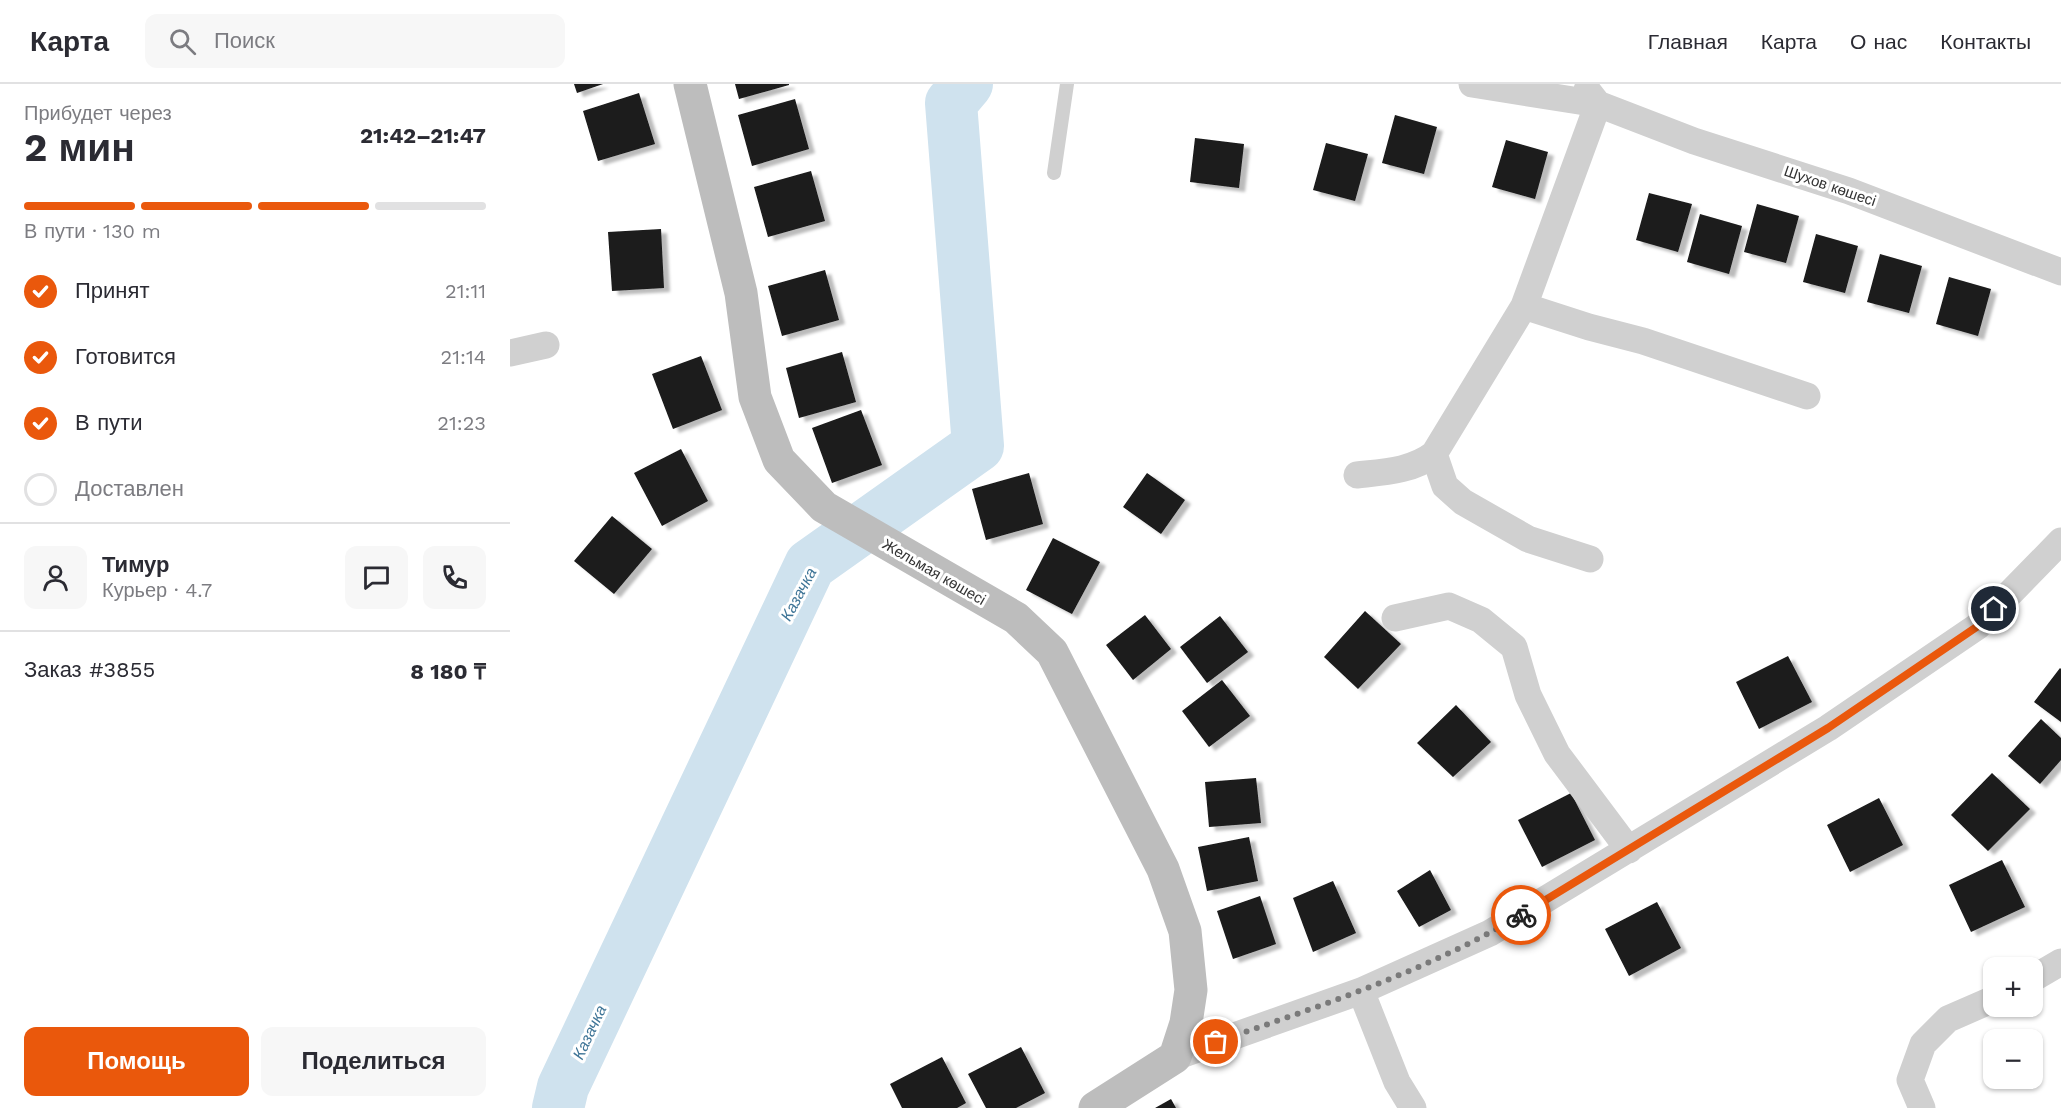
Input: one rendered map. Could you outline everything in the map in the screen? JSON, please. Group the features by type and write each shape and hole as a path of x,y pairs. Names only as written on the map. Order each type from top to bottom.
{"street":[{"name":"Жельмая көшесі","path":"690,84 741,293 755,397 779,460 824,507 1016,618 1052,652 1163,869 1185,931 1191,990 1186,1023 1175,1057"},
{"name":"Шухов көшесі","path":"1472,84 1590,94 1694,141 1849,191 2061,272"},
{"path":"1357,475 1393,471 1423,462 1434,454 1524,306 1590,94"},
{"path":"1524,306 1589,327 1643,341 1807,396"},
{"path":"510,353 546,345"},
{"path":"1434,454 1445,486 1463,502 1528,539 1590,559"},
{"path":"1093,1107 1175,1057 1361,991 1490,933 1828,728 1978,626 2061,541"},
{"path":"1395,618 1449,606 1481,620 1514,647 1528,695 1557,754 1629,850"},
{"path":"2043,973 2061,962"},
{"path":"1361,991 1397,1082 1413,1108"},
{"path":"1922,1108 1910,1080 1923,1044 1948,1019 1983,1004"}],"lane":[{"path":"1054,173 1066,84"}],"building":[{"path":"574,84 603,84 577,93"},
{"path":"735,84 789,84 789,85 739,99"},
{"path":"639,93 655,144 598,161 583,111"},
{"path":"795,99 809,149 752,166 738,115"},
{"path":"1395,115 1437,127 1424,174 1382,163"},
{"path":"1195,138 1244,144 1239,188 1190,182"},
{"path":"1506,140 1548,152 1535,199 1492,187"},
{"path":"1326,143 1368,154 1355,201 1313,190"},
{"path":"811,171 825,221 768,237 754,187"},
{"path":"1649,193 1692,204 1678,252 1636,240"},
{"path":"1757,204 1799,216 1786,263 1744,252"},
{"path":"1700,214 1742,226 1729,274 1687,262"},
{"path":"661,229 664,288 612,291 608,232"},
{"path":"1816,234 1858,246 1845,293 1803,282"},
{"path":"1880,254 1922,266 1909,313 1867,302"},
{"path":"825,270 839,320 782,336 768,286"},
{"path":"1949,277 1991,289 1978,336 1936,324"},
{"path":"842,352 856,402 799,418 786,368"},
{"path":"701,356 722,410 673,429 652,374"},
{"path":"861,410 882,465 832,483 812,428"},
{"path":"681,449 708,501 662,526 634,473"},
{"path":"1029,473 1043,524 986,540 972,489"},
{"path":"1147,473 1185,500 1161,534 1123,507"},
{"path":"612,516 652,549 614,594 574,561"},
{"path":"1053,538 1100,562 1072,614 1026,590"},
{"path":"1365,611 1401,644 1358,689 1324,657"},
{"path":"1145,615 1171,649 1133,680 1106,645"},
{"path":"1220,616 1248,652 1207,683 1180,647"},
{"path":"1788,656 1812,702 1759,729 1736,682"},
{"path":"2061,669 2061,722 2034,702"},
{"path":"1222,680 1250,716 1209,747 1182,711"},
{"path":"1456,705 1491,742 1453,777 1417,743"},
{"path":"2041,719 2061,738 2061,760 2040,784 2008,756"},
{"path":"1992,773 2030,809 1988,851 1951,815"},
{"path":"1256,778 1261,823 1209,827 1205,782"},
{"path":"1571,793 1595,840 1542,867 1518,820"},
{"path":"1879,798 1903,845 1850,872 1827,825"},
{"path":"1249,837 1258,881 1207,891 1198,847"},
{"path":"2002,860 2025,907 1971,932 1949,885"},
{"path":"1430,870 1451,910 1419,927 1397,891"},
{"path":"1333,881 1356,933 1313,952 1293,898"},
{"path":"1260,896 1276,944 1233,959 1217,911"},
{"path":"1657,902 1681,948 1629,976 1605,929"},
{"path":"1021,1047 1045,1093 1016,1108 986,1108 968,1074"},
{"path":"942,1057 966,1103 957,1108 902,1108 890,1084"},
{"path":"1171,1099 1176,1108 1155,1108"}],"waterway":[{"name":"Казачка","path":"558,1108 563,1087 810,565 978,446 951,103 967,84"}],"way so far":[{"path":"1216,1042 1361,991 1490,933 1521,915"}],"route":[{"path":"1521,915 1828,728 1978,626 1994,609"}]}
